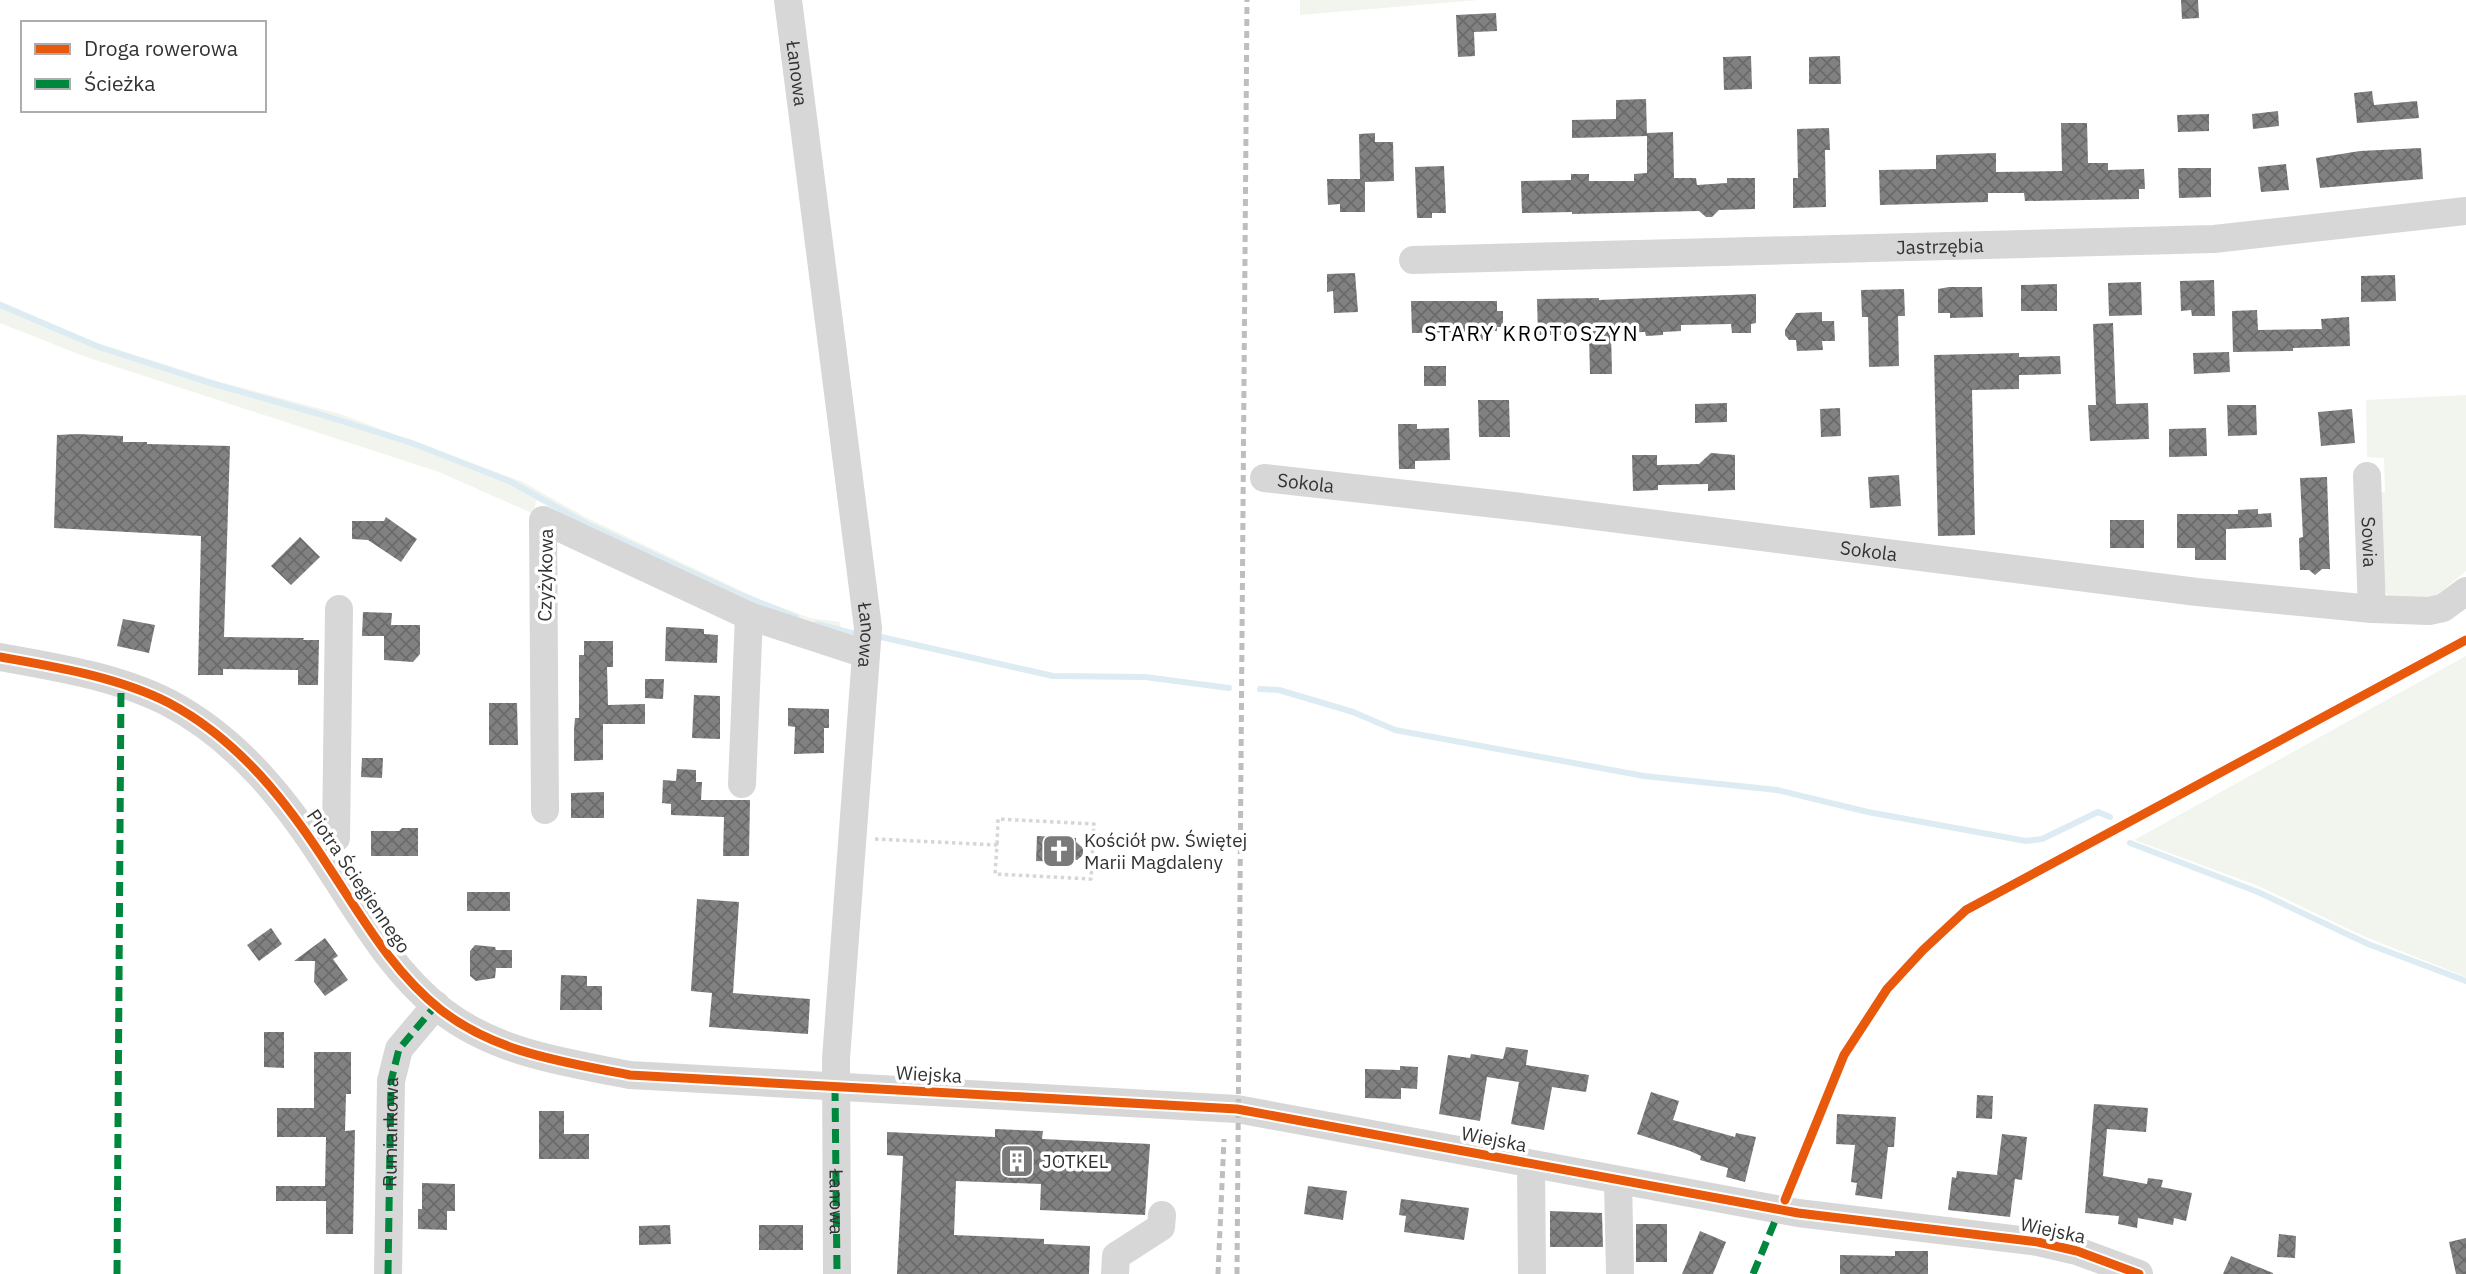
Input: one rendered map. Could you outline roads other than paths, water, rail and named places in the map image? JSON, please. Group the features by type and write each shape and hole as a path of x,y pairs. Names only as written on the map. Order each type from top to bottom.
{"street":[{"name":"Łanowa","path":"788,0 867,628 835,1087 837,1274"},
{"name":"Jastrzębia","path":"1413,260 2214,239 2466,211"},
{"name":"Sowia","path":"2367,476 2372,609"},
{"name":"Sokola","path":"1264,478 1521,507 2197,592 2372,609 2429,611 2443,608 2466,590"},
{"name":"Czyżykowa","path":"545,810 543,520 749,616 865,654"},
{"path":"319,852 336,838 339,609"},
{"path":"742,784 749,616"},
{"name":"Piotra Ściegiennego","path":"0,657 105,680 137,690 168,703 206,726 264,778 303,826 380,945 402,973 436,1006 487,1039 539,1058 630,1075 835,1087"},
{"name":"Rumiankowa","path":"388,1274 391,1081 399,1049 436,1006"},
{"name":"Wiejska","path":"835,1087 1237,1109 1810,1215 2038,1242 2077,1251 2139,1274"},
{"path":"1531,1164 1531,1274"},
{"path":"1618,1181 1620,1274"},
{"path":"1115,1274 1116,1256 1161,1227 1162,1215"}],"waterway":[{"path":"0,305 99,347 412,443 509,481 587,524 736,593 796,617"},
{"path":"817,624 855,634"},
{"path":"881,637 1053,676 1145,677 1229,688"},
{"path":"1260,689 1279,690 1353,712 1395,730 1644,776 1777,790 1868,812 2026,841 2042,839 2098,812 2110,817"},
{"path":"2130,843 2258,892 2368,944 2466,981"}],"railway":[{"path":"1237,1274 1247,0"},
{"path":"1218,1274 1224,1139"}],"place":[{"name":"Kościół pw. Świętej Marii Magdaleny","path":"1059,851"},
{"name":"JOTKEL","path":"1017,1161"}],"district":[{"name":"STARY KROTOSZYN","path":"1532,334"}]}
